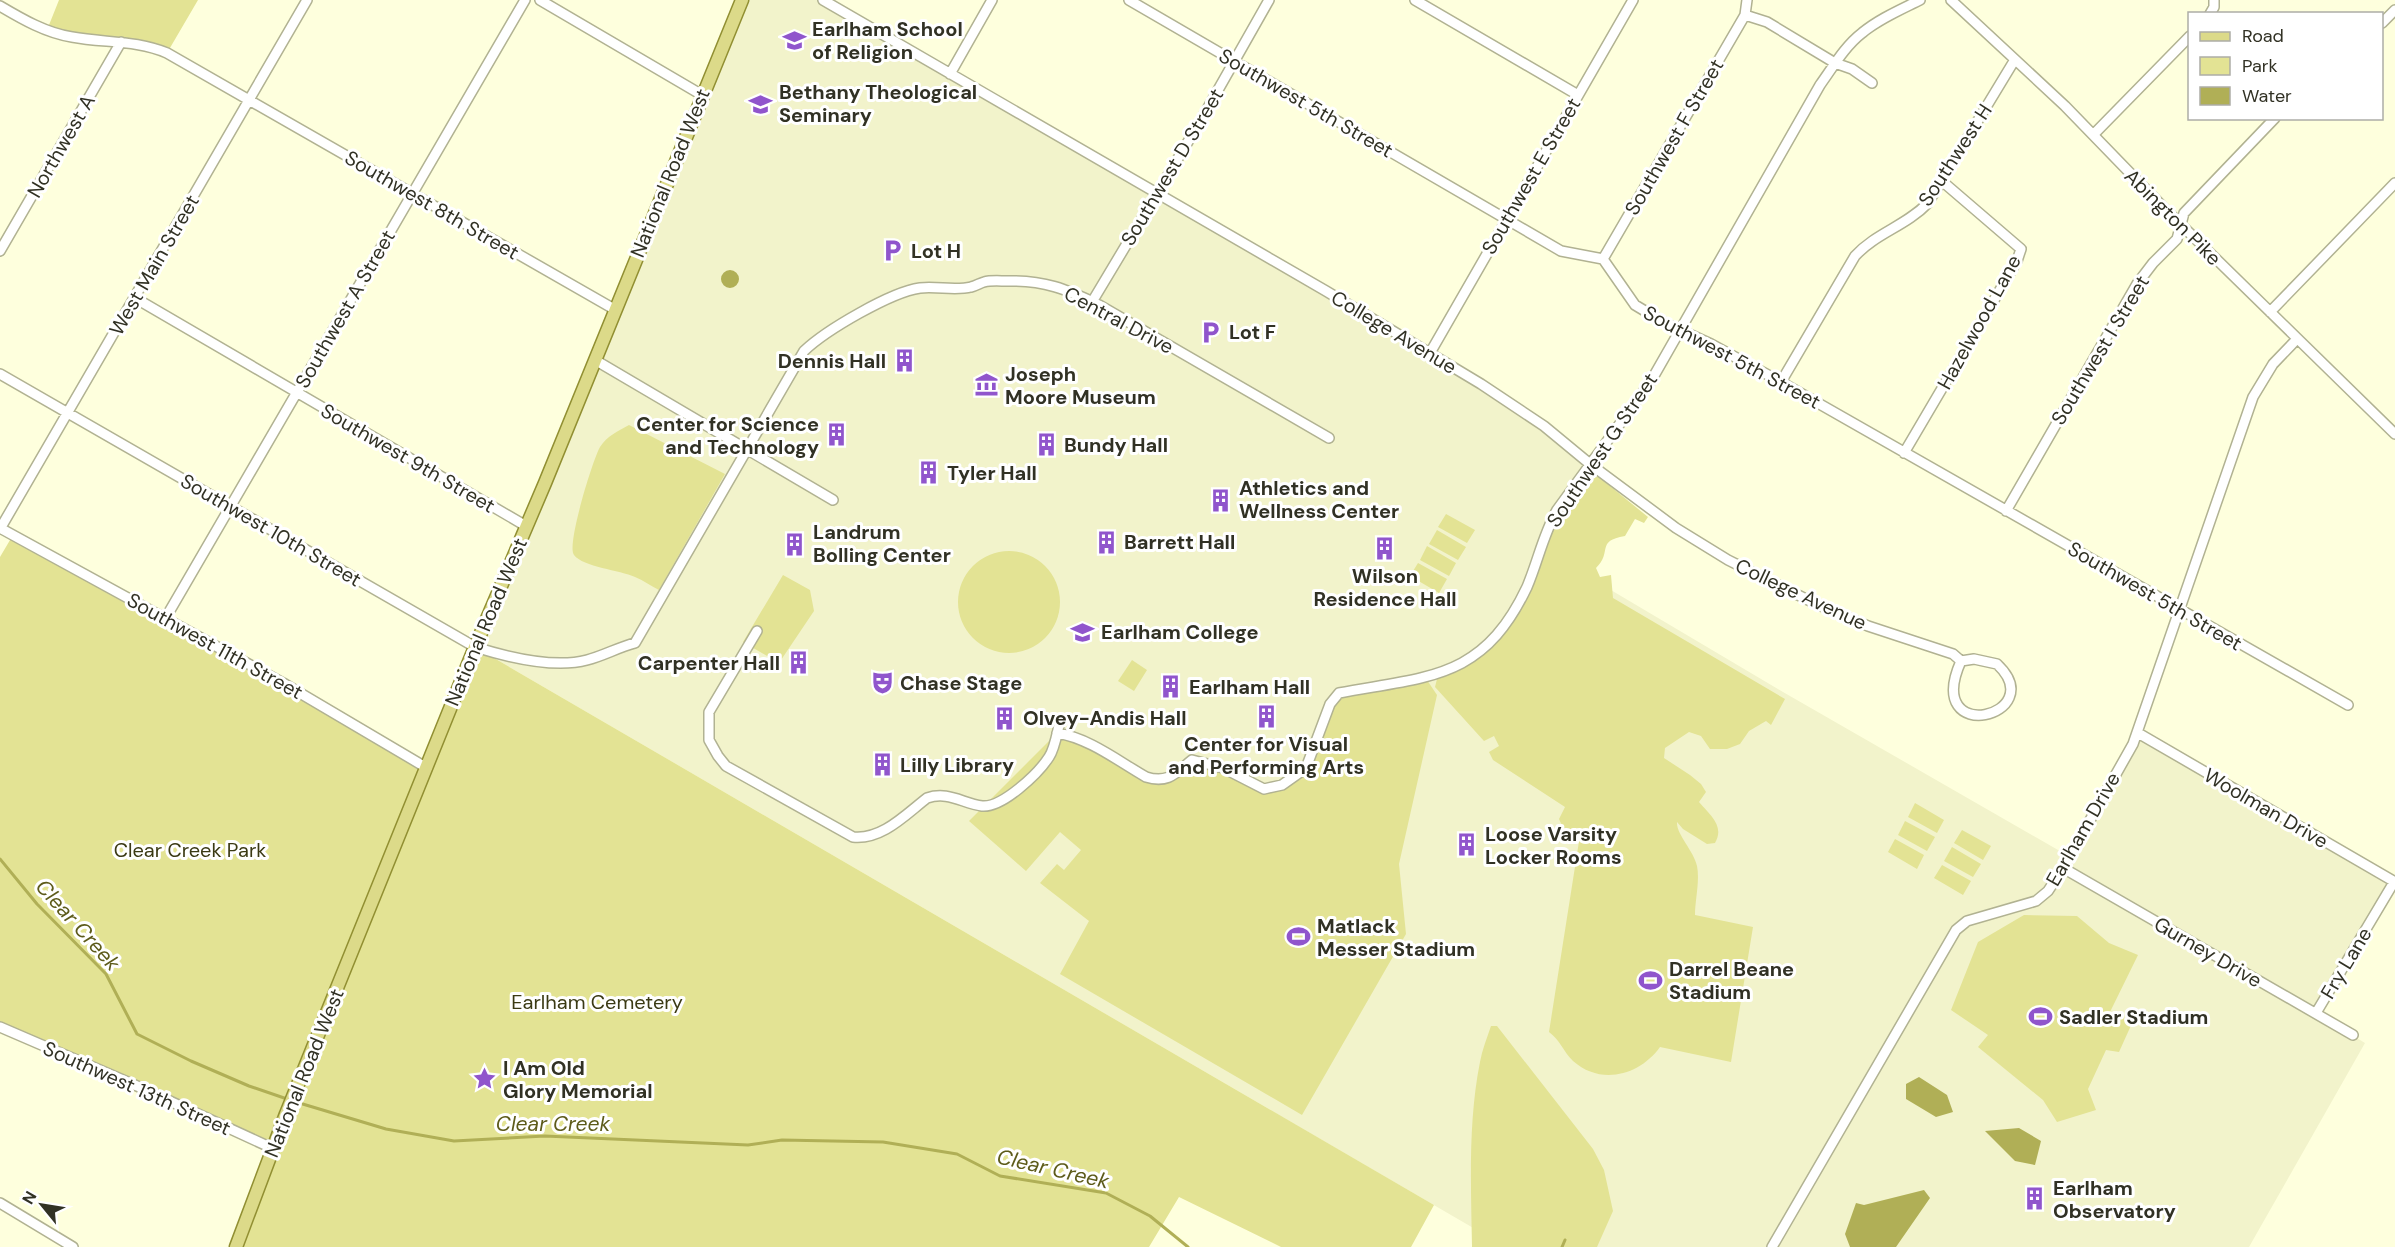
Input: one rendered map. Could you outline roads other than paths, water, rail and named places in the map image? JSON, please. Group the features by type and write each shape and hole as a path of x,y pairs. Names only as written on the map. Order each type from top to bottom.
{"main road":[{"name":"National Road West","path":"236,1247 286,1114 475,646 742,0"}],"street":[{"name":"West Main Street","path":"0,528 307,0"},
{"name":"Southwest A Street","path":"165,619 525,0"},
{"path":"540,0 702,95"},
{"name":"College Avenue","path":"823,0 1430,353 1544,426 1590,464 1676,528 1759,577 1868,626 1953,654 1961,661 1978,659 1993,662 2005,672 2010,687 2009,694 1997,712 1984,717 1976,716 1964,711 1958,704 1953,681 1961,661"},
{"path":"950,74 993,0"},
{"name":"Southwest 5th Street","path":"1129,0 1561,251 1603,259 1635,305 1652,316 1712,344 1782,382 2006,512 2348,705"},
{"name":"Southwest D Street","path":"1092,302 1269,0"},
{"path":"1414,0 1578,95"},
{"name":"Southwest E Street","path":"1430,353 1633,0"},
{"path":"1747,0 1745,15 1767,22 1872,83"},
{"name":"Southwest G Street","path":"1057,733 1070,735 1090,744 1146,777 1156,780 1163,780 1192,760 1223,768 1264,789 1282,785 1306,768 1330,704 1339,693 1443,673 1467,662 1493,639 1508,618 1528,585 1548,526 1590,464 1637,402 1820,85 1835,63 1861,33 1920,0"},
{"name":"Abington Pike","path":"1951,0 2014,61 2042,84 2395,434"},
{"name":"Southwest 8th Street","path":"0,6 47,30 69,37 146,46 167,53 614,309"},
{"path":"2383,22 2395,10"},
{"name":"Southwest F Street","path":"1603,259 1745,15"},
{"path":"2093,135 2188,38"},
{"name":"Northwest A","path":"0,251 121,42"},
{"name":"Southwest H","path":"1782,382 1855,256 1874,238 1913,218 1928,203 1943,182 2014,61"},
{"name":"Southwest I Street","path":"2006,512 2137,284 2153,263 2177,239 2184,213 2273,120"},
{"name":"Hazelwood Lane","path":"1904,453 2017,261 2021,249 1943,182"},
{"path":"2270,312 2395,183"},
{"name":"Central Drive","path":"475,646 516,658 545,663 586,661 613,649 635,643 804,351 814,341 846,321 905,291 921,288 971,287 985,282 1017,281 1046,283 1065,289 1092,302 1329,438"},
{"name":"Southwest 9th Street","path":"135,298 526,526"},
{"name":"Earlham Drive","path":"1772,1247 1956,930 1967,921 2036,902 2048,891 2063,868 2138,733 2178,610 2253,397 2273,364 2297,339"},
{"path":"595,360 833,500"},
{"name":"Southwest 10th Street","path":"0,374 475,646"},
{"name":"Southwest 11th Street","path":"0,528 283,683 427,768"},
{"path":"757,631 709,712 709,740 726,766 853,837 876,836 927,798 936,795 956,797 985,806 999,802 1033,777 1049,756 1059,721"},
{"name":"Woolman Drive","path":"2138,733 2394,882"},
{"name":"Gurney Drive","path":"2063,868 2353,1035"},
{"name":"Fry Lane","path":"2316,1013 2394,882"},
{"name":"Southwest 13th Street","path":"0,1027 137,1086 274,1149"},
{"path":"0,1203 73,1247"}],"water":[{"path":"730,270 736,273 739,279 736,285 730,288 724,285 721,279 724,273"},
{"path":"1919,1077 1947,1095 1953,1112 1936,1117 1906,1099 1906,1084"},
{"path":"2019,1128 2041,1141 2035,1165 2015,1161 1985,1131"},
{"path":"1924,1190 1930,1198 1896,1247 1850,1247 1845,1234 1856,1203 1864,1205"}],"waterway":[{"name":"Clear Creek","path":"0,859 37,904 106,974 137,1034 191,1061 249,1086 290,1100"},
{"name":"Clear Creek","path":"296,1102 386,1129 454,1141 545,1136 748,1145 782,1140 883,1142 957,1154 1000,1176 1106,1193 1150,1216 1188,1247"},
{"path":"1562,1247 1565,1240"}],"place":[{"name":"Earlham School of Religion","path":"794,41"},
{"name":"Bethany Theological Seminary","path":"761,104"},
{"name":"Lot H","path":"893,251"},
{"name":"Lot F","path":"1211,332"},
{"name":"Dennis Hall","path":"904,361"},
{"name":"Joseph Moore Museum","path":"987,385"},
{"name":"Center for Science and Technology","path":"837,435"},
{"name":"Bundy Hall","path":"1046,445"},
{"name":"Tyler Hall","path":"929,473"},
{"name":"Athletics and Wellness Center","path":"1221,500"},
{"name":"Barrett Hall","path":"1106,542"},
{"name":"Landrum Bolling Center","path":"795,544"},
{"name":"Wilson Residence Hall","path":"1385,548"},
{"name":"Earlham College","path":"1083,632"},
{"name":"Carpenter Hall","path":"798,663"},
{"name":"Chase Stage","path":"882,683"},
{"name":"Earlham Hall","path":"1171,687"},
{"name":"Center for Visual and Performing Arts","path":"1266,716"},
{"name":"Olvey-Andis Hall","path":"1005,718"},
{"name":"Lilly Library","path":"882,765"},
{"name":"Loose Varsity Locker Rooms","path":"1467,845"},
{"name":"Matlack Messer Stadium","path":"1299,937"},
{"name":"Darrel Beane Stadium","path":"1651,980"},
{"name":"Sadler Stadium","path":"2041,1017"},
{"name":"I Am Old Glory Memorial","path":"485,1079"},
{"name":"Earlham Observatory","path":"2035,1199"}],"park label":[{"name":"Clear Creek Park","path":"190,850"},
{"name":"Earlham Cemetery","path":"597,1002"}]}
